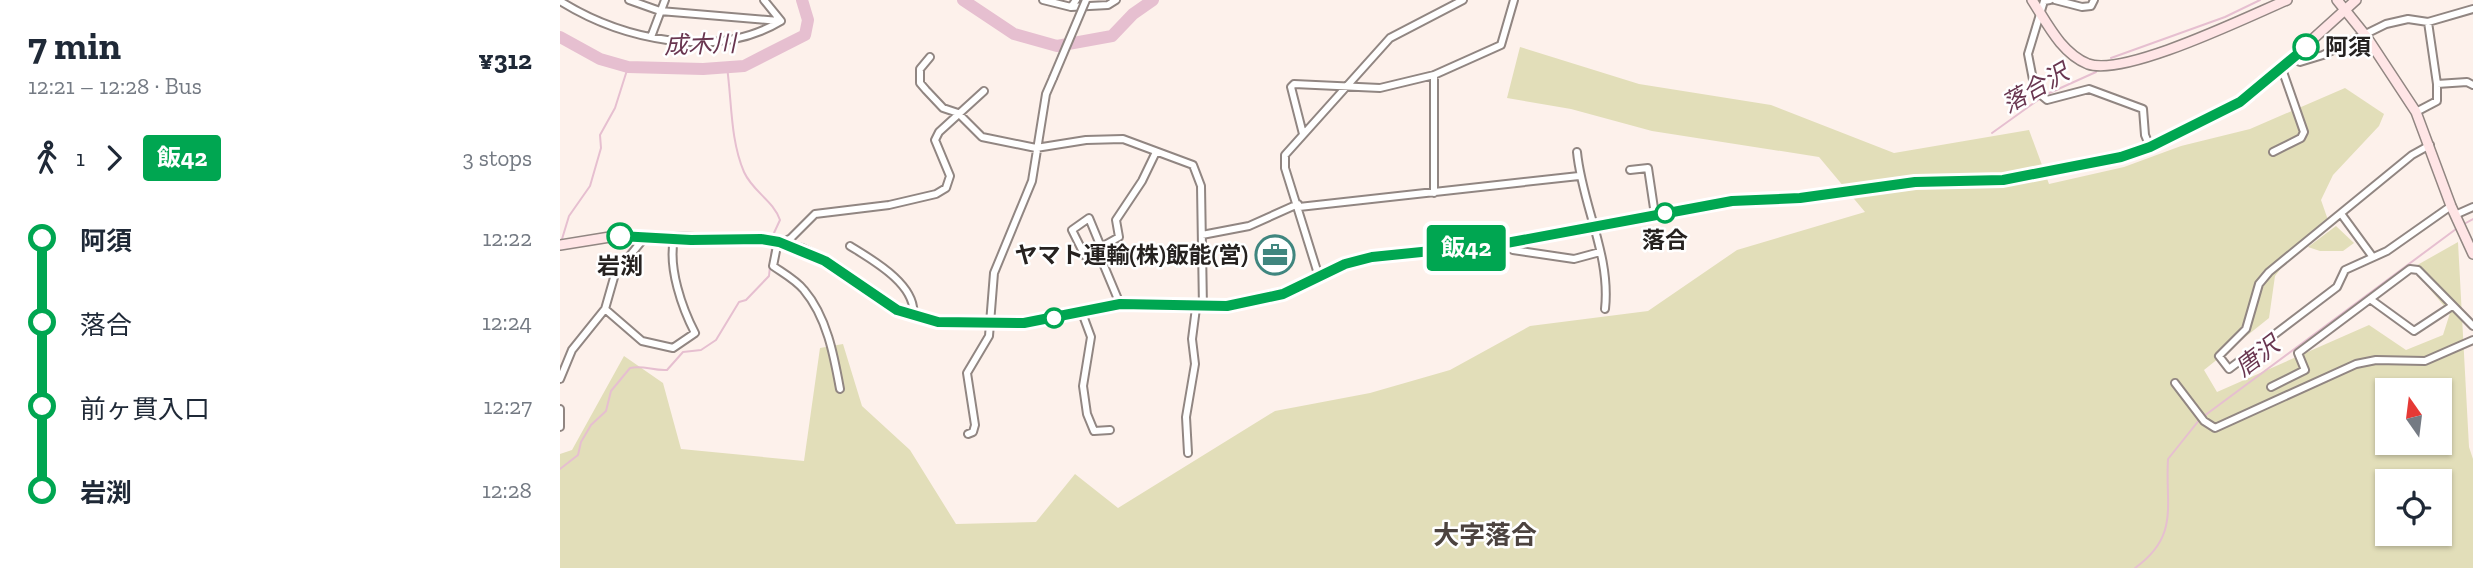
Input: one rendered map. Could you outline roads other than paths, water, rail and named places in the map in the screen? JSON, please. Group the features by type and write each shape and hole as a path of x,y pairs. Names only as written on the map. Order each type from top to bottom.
{"main road":[{"path":"2032,0 2068,51 2088,63 2111,66 2201,37 2287,0"},
{"path":"2337,0 2347,9 2416,112 2454,214 2473,254"},
{"path":"564,245 605,236 761,239 779,242 825,261 887,304 913,316 938,322 991,324 1038,321 1120,304 1200,308 1283,294 1345,264 1372,257 1501,244 1732,201 1800,198 1889,184 2028,176 2121,157 2150,147 2240,102 2282,69 2356,0"}],"street":[{"path":"574,9 578,0"},
{"path":"629,0 660,10 780,21"},
{"path":"651,37 665,0"},
{"path":"764,0 780,21"},
{"path":"1043,0 1071,8 1108,5 1116,0"},
{"path":"1071,8 1076,0"},
{"path":"968,433 973,432 975,425 967,373 989,336 994,273 1028,192 1046,94 1086,0"},
{"path":"1319,277 1283,160 1346,86 1400,30 1463,0"},
{"path":"1303,134 1291,87 1316,83 1380,88 1434,75 1501,46 1514,0"},
{"path":"2094,0 2091,6 2082,7 2049,0 2040,12 2028,54 2035,90 2047,100 2089,89 2114,100 2139,106 2143,110 2145,135 2150,147"},
{"path":"560,1 617,30 651,37 710,42 768,28 780,21"},
{"path":"2293,59 2300,62 2323,55 2393,22 2408,19 2428,22 2473,9"},
{"path":"2416,112 2437,101 2428,22"},
{"path":"930,57 920,69 920,83 943,108 958,113 982,137 1036,148 1086,140 1123,139 1193,165 1198,173 1202,235 1200,308 1192,339 1195,364 1186,417 1188,453"},
{"path":"2273,152 2301,138 2304,132 2282,69"},
{"path":"1434,75 1434,193"},
{"path":"2437,84 2461,82 2473,85"},
{"path":"840,389 834,355 819,314 803,288 773,266 779,242 791,238 815,214 824,211 889,205 936,194 946,188 950,176 935,140 939,132 958,113 984,91"},
{"path":"2430,145 2412,155 2259,284 2246,329 2219,356 2229,369 2337,287 2345,270 2387,251 2454,214 2473,207"},
{"path":"1120,304 1099,248 1089,218 1072,230 1085,256 1099,248 1119,237 1116,220 1142,181 1156,152"},
{"path":"1577,152 1579,176 1601,252 1607,292 1605,309"},
{"path":"1630,170 1648,168 1655,215"},
{"path":"1202,235 1249,226 1299,205 1579,176"},
{"path":"2343,215 2372,256"},
{"path":"560,379 572,350 605,309 615,274 645,237"},
{"path":"605,309 642,341 673,348 695,333 681,306 673,258 674,239"},
{"path":"1501,244 1513,250 1574,259 1601,252"},
{"path":"850,246 890,272 915,308 913,316"},
{"path":"2271,387 2305,370 2298,353 2410,269 2418,270 2473,326"},
{"path":"2370,299 2414,331 2452,306"},
{"path":"1082,310 1091,337 1083,386 1087,414 1094,431 1110,430"},
{"path":"2175,383 2204,421 2215,428 2227,425 2356,364 2376,360 2425,361 2473,340"},
{"path":"560,409 560,427"}],"waterway":[{"name":"成木川","path":"560,37 600,59 628,67 703,69 744,66 805,35 808,20 802,0"},
{"name":"成木川","path":"963,0 1014,34 1057,46 1112,36 1133,14 1153,0"},
{"name":"落合沢","path":"2111,58 2225,17 2260,0"},
{"path":"562,239 569,216 590,186 601,148 600,135 615,108 628,67"},
{"path":"727,67 739,159 752,185 777,213 780,220 773,235"},
{"name":"落合沢","path":"1992,133 2045,95 2096,72"},
{"name":"唐沢","path":"2464,224 2473,219"},
{"name":"唐沢","path":"2135,568 2159,544 2164,532 2168,505 2168,459 2200,419 2456,229"},
{"path":"560,469 578,455 581,442 591,425 606,411 611,391 630,368 667,370 683,352 701,350 716,340 739,302 746,300 769,276 772,247"}],"place":[{"name":"阿須","path":"2306,47"},
{"name":"落合","path":"1665,213"},
{"name":"岩渕","path":"620,236"},
{"name":"ヤマト運輸(株)飯能(営)","path":"1275,255"}],"district":[{"name":"大字落合","path":"1485,535"}]}
